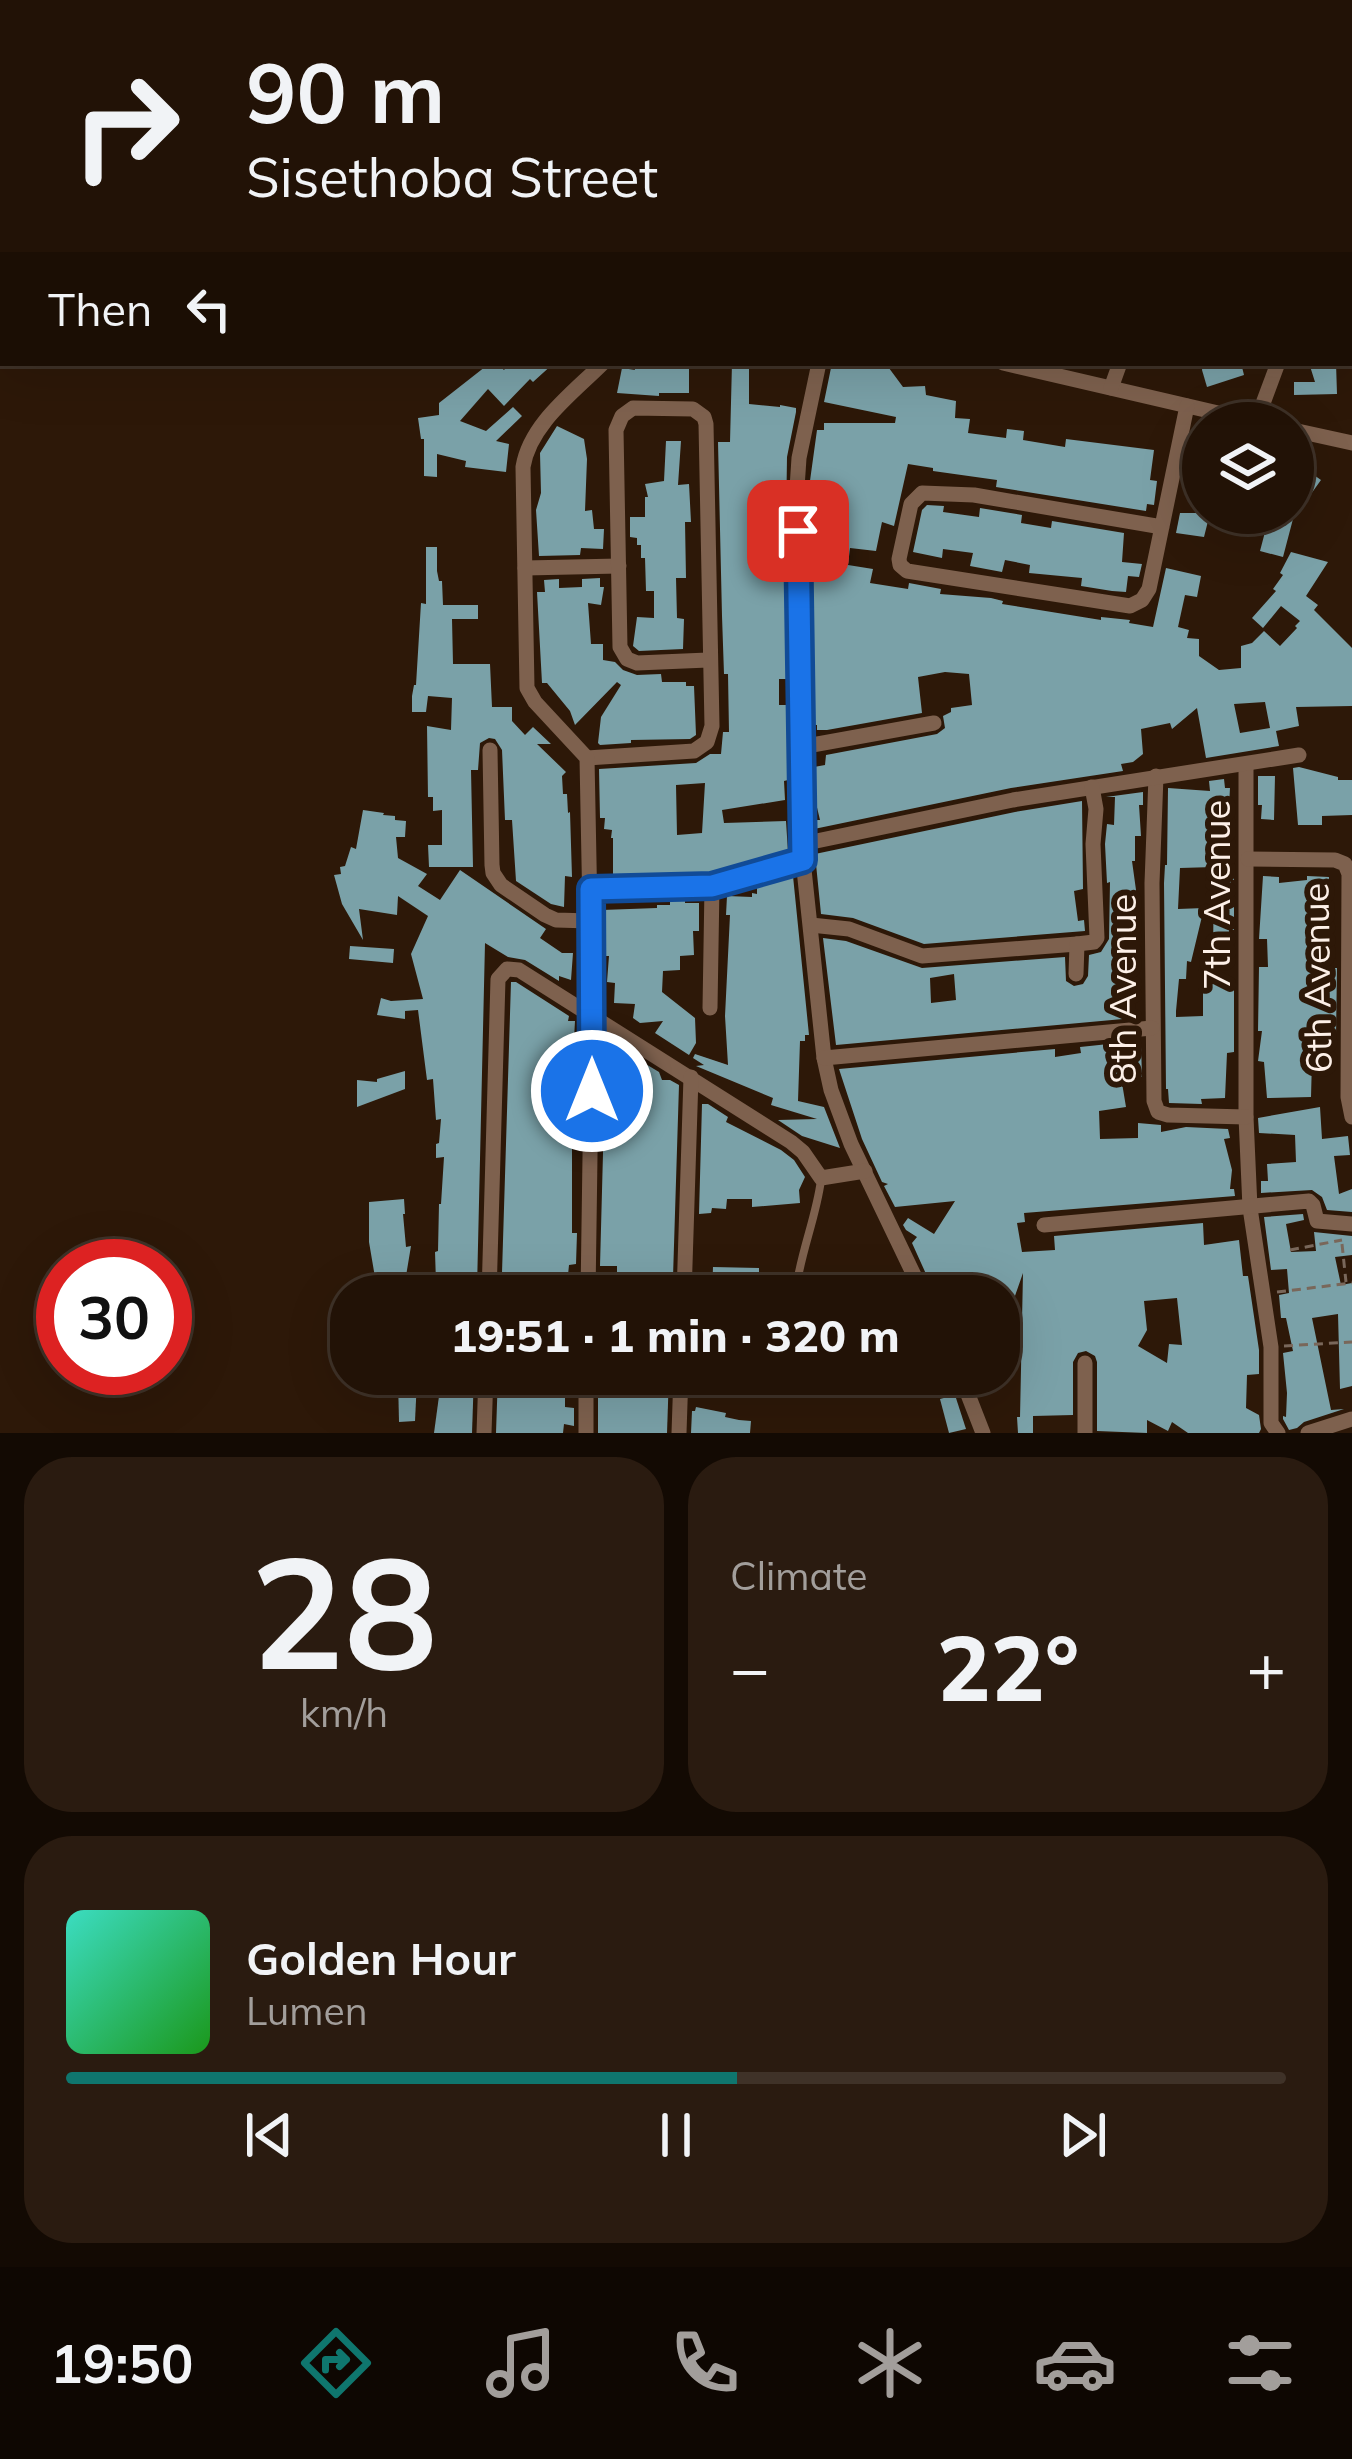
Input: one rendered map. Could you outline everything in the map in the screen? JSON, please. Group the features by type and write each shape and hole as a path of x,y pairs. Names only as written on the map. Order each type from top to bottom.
{"street":[{"path":"588,1275 592,1016 587,758 526,688 525,454 541,426 600,366"},
{"path":"818,366 797,488 802,852 831,1090 851,1144 914,1275"},
{"path":"1016,366 1182,405"},
{"path":"1111,388 1119,366"},
{"path":"1265,402 1277,366"},
{"path":"587,758 694,751 707,742 712,726 706,424 693,409 633,408 618,423 620,647 637,663 708,659"},
{"path":"1162,527 974,495 922,493 911,504 899,559 907,571 1130,606 1142,600 1148,589 1162,527 1182,430"},
{"path":"1314,435 1352,443"},
{"path":"525,568 619,566"},
{"path":"801,747 934,723"},
{"path":"490,750 491,865 496,879 556,920 590,921"},
{"path":"1246,765 1299,755"},
{"name":"7th Avenue","path":"591,889 712,886 802,852 1092,787 1246,765 1250,1208 1270,1347 1271,1423 1278,1433"},
{"name":"8th Avenue","path":"1156,776 1154,1101 1158,1112 1168,1115 1246,1118"},
{"path":"811,925 849,929 922,956 1094,942 1098,935 1092,787"},
{"name":"6th Avenue","path":"1248,859 1345,864 1349,874 1348,1087 1352,1117"},
{"path":"710,1008 712,886"},
{"path":"1076,974 1077,944"},
{"path":"489,1275 499,979 507,969 519,970 791,1142 821,1178 865,1171"},
{"path":"824,1058 1152,1028"},
{"path":"686,1275 691,1077"},
{"path":"1044,1226 1309,1202 1317,1221 1352,1224"},
{"path":"1085,1363 1085,1433"},
{"path":"484,1433 485,1395"},
{"path":"586,1395 586,1433"},
{"path":"679,1433 680,1395"},
{"path":"968,1395 983,1433"},
{"path":"1308,1433 1352,1419"}],"lane":[{"path":"798,1275 821,1178"}],"path":[{"path":"1290,1250 1352,1239"},
{"path":"1264,1294 1349,1283 1342,1240"},
{"path":"1270,1347 1352,1342"}],"building":[{"path":"486,366 504,370 507,366 551,366 504,406 488,389 460,421 486,431 513,407 522,416 496,441 509,444 506,472 465,467 466,461 437,454 437,477 424,476 424,439 418,418 439,415 439,403"},
{"path":"689,366 689,393 617,393 622,368"},
{"path":"732,366 749,366 749,404 796,408 787,457 786,526 778,527 779,561 786,560 788,679 779,679 779,705 788,705 785,800 722,810 724,823 786,821 788,852 710,874 613,876 612,830 604,829 605,818 600,818 599,769 696,763 710,754 721,754 723,732 729,732 718,442 730,442","holes":["705,783 702,833 677,835 676,785"]},
{"path":"831,366 887,366 903,387 925,386 926,395 956,401 955,418 970,419 968,433 1006,438 1007,429 1024,431 1023,440 1065,447 1066,439 1154,450 1150,480 1157,481 1154,505 1147,504 1146,511 996,487 997,480 908,464 894,526 882,522 876,551 850,548 848,565 873,569 870,583 908,589 909,583 941,589 940,594 991,598 1002,604 1153,627 1166,568 1201,576 1197,597 1185,595 1178,627 1189,630 1187,638 1199,639 1199,656 1219,670 1241,668 1241,646 1264,631 1280,646 1297,628 1300,621 1281,606 1263,628 1252,618 1276,591 1291,552 1328,562 1306,596 1352,648 1352,706 1296,707 1299,726 1276,731 1279,746 1206,758 1197,708 1172,729 1170,723 1141,729 1143,754 1121,764 1123,771 1011,788 814,829 814,820 820,820 814,767 825,765 826,755 937,734 945,728 943,716 951,708 972,705 969,674 945,672 918,677 922,713 827,730 813,725 809,488 817,430 824,430 824,423 895,423 896,417 824,402","holes":["1265,702 1270,728 1240,733 1234,704"]},
{"path":"1203,366 1242,366 1244,375 1207,387"},
{"path":"1310,366 1336,366 1337,394 1294,395 1294,382 1315,382"},
{"path":"557,426 584,439 585,511 592,510 594,529 604,529 603,549 539,556 540,453"},
{"path":"666,441 681,441 678,485 689,484 686,578 676,578 677,618 684,619 683,649 639,651 633,646 637,617 654,618 654,591 646,591 645,558 641,558 637,538 630,537 630,517 645,517 645,484 664,481"},
{"path":"927,505 979,517 980,508 1022,515 1021,523 1051,528 1052,521 1124,533 1122,562 1142,564 1139,577 1128,576 1126,592 1112,591 1081,586 1082,578 1029,573 1030,565 1005,560 1002,572 970,566 973,553 943,549 942,558 913,552"},
{"path":"1264,534 1289,534 1283,557 1260,551"},
{"path":"426,547 437,547 443,605 478,605 478,619 452,619 453,664 490,664 492,707 512,707 512,721 525,735 533,727 551,744 537,744 566,772 563,794 567,794 570,812 572,877 565,876 564,907 516,881 512,820 505,820 502,750 495,739 480,743 478,770 471,770 473,867 429,867 428,845 442,845 442,810 433,811 433,797 428,797 427,726 451,730 452,698 428,696 426,712 412,712 421,603 426,604"},
{"path":"600,578 600,587 604,587 601,605 588,603 591,644 603,644 603,660 623,670 661,674 662,682 694,686 696,735 690,739 600,745 601,717 621,685 617,682 575,725 570,711 542,683 537,592 545,592 544,580 559,579 559,588 582,587 582,579"},
{"path":"1293,768 1352,780 1352,815 1322,816 1322,825 1298,825"},
{"path":"1258,776 1275,776 1274,820 1261,819"},
{"path":"1224,779 1225,788 1230,788 1229,806 1218,806 1212,849 1232,849 1234,880 1228,906 1234,907 1234,930 1229,930 1229,952 1213,954 1214,867 1180,868 1178,909 1204,908 1186,979 1179,979 1176,1017 1203,1016 1203,988 1228,983 1228,990 1234,990 1234,1052 1227,1053 1225,1098 1201,1099 1202,1104 1169,1103 1164,883 1168,788 1210,791 1209,781"},
{"path":"1143,792 1141,836 1135,836 1132,861 1137,929 1120,930 1118,962 1125,961 1125,983 1138,983 1138,995 1131,996 1134,1018 836,1045 823,938 846,941 922,968 1065,957 1066,981 1083,984 1089,955 1101,952 1109,939 1105,844 1107,824 1114,825 1115,797 1106,797","holes":["954,974 956,1000 931,1003 930,978"]},
{"path":"1082,801 1083,889 1074,891 1078,921 1084,920 1085,931 924,944 853,918 821,914 815,854"},
{"path":"363,810 406,821 405,837 396,837 398,858 427,874 418,886 440,900 460,870 546,929 540,938 562,953 573,953 571,980 559,976 559,981 485,943 477,1275 436,1275 444,1157 436,1158 441,1119 436,1120 433,1079 427,1080 418,1010 405,1011 405,1019 377,1015 381,998 423,999 411,954 428,916 398,896 397,915 359,909 363,940 342,904 334,875 341,874 351,847 356,849"},
{"path":"793,876 809,1035 800,1041 798,1101 824,1107 840,1148 802,1136 778,1120 817,1119 771,1105 773,1098 696,1066 704,1065 693,1058 695,1054 728,1065 727,896 752,897 757,886"},
{"path":"1263,876 1279,877 1279,883 1307,880 1307,876 1329,877 1324,917 1328,917 1329,968 1337,968 1336,1037 1324,1038 1325,1060 1312,1060 1311,1097 1267,1098 1264,1062 1258,1061 1262,1031 1258,1031 1259,967 1268,967 1267,939 1259,939"},
{"path":"670,899 699,903 694,955 680,956 680,970 663,971 662,992 695,1018 696,1043 689,1055 655,1033 663,1021 640,1023 633,1018 635,1004 614,1003 615,983 607,982 609,956 603,956 602,910 657,908 670,905"},
{"path":"350,946 394,949 393,963 349,959"},
{"path":"511,982 516,982 569,1016 568,1021 575,1021 572,1075 579,1075 579,1119 572,1119 572,1233 577,1233 576,1264 569,1265 568,1275 502,1273"},
{"path":"606,1040 631,1055 631,1061 644,1063 659,1072 662,1080 679,1085 673,1275 617,1275 617,1266 600,1266"},
{"path":"1141,1044 1142,1077 1121,1077 1126,1107 1099,1111 1100,1139 1138,1138 1138,1123 1161,1125 1161,1132 1186,1127 1228,1129 1230,1138 1224,1139 1235,1196 1024,1213 1025,1222 1017,1223 1022,1252 1055,1250 1054,1236 1203,1223 1204,1245 1239,1240 1259,1350 1259,1374 1247,1375 1246,1408 1259,1415 1259,1433 1188,1433 1172,1422 1168,1431 1147,1420 1147,1433 1097,1431 1097,1362 1086,1351 1078,1353 1073,1362 1073,1415 1033,1416 1033,1433 1018,1433 1023,1273 1020,1282 1020,1275 926,1275 912,1243 917,1237 903,1225 908,1218 934,1234 955,1201 895,1207 884,1186 888,1184 882,1182 862,1139 839,1069 1055,1049 1055,1057 1081,1053 1080,1047","holes":["1177,1298 1182,1345 1169,1344 1167,1363 1138,1346 1147,1330 1144,1301"]},
{"path":"405,1071 405,1089 357,1107 357,1080 377,1082"},
{"path":"702,1104 794,1160 805,1177 800,1203 752,1207 752,1199 727,1199 726,1209 699,1214"},
{"path":"1320,1107 1322,1139 1348,1136 1350,1155 1334,1156 1339,1194 1352,1189 1352,1212 1327,1210 1322,1197 1312,1190 1261,1193 1261,1181 1268,1181 1267,1164 1296,1162 1295,1135 1259,1133 1258,1118"},
{"path":"404,1199 406,1247 411,1246 406,1275 375,1275 369,1202"},
{"path":"1303,1214 1304,1220 1286,1224 1291,1252 1316,1251 1314,1232 1352,1236 1352,1255 1335,1257 1341,1285 1352,1283 1352,1386 1340,1389 1338,1314 1312,1318 1331,1410 1344,1409 1289,1430 1283,1419 1287,1393 1283,1353 1293,1351 1286,1318 1281,1318 1279,1295 1289,1293 1287,1269 1271,1270 1264,1217"},
{"path":"713,1267 759,1268 759,1275 713,1275"},
{"path":"398,1395 416,1395 415,1421 399,1422"},
{"path":"439,1395 473,1395 472,1433 434,1433"},
{"path":"497,1395 565,1395 565,1407 574,1408 574,1426 564,1424 563,1433 496,1433"},
{"path":"598,1395 668,1395 667,1433 598,1433"},
{"path":"955,1395 966,1429 949,1433 940,1399"},
{"path":"696,1407 751,1421 750,1433 691,1433"}],"route":[{"path":"592,1091 591,889 712,886 803,860 798,531"}]}
